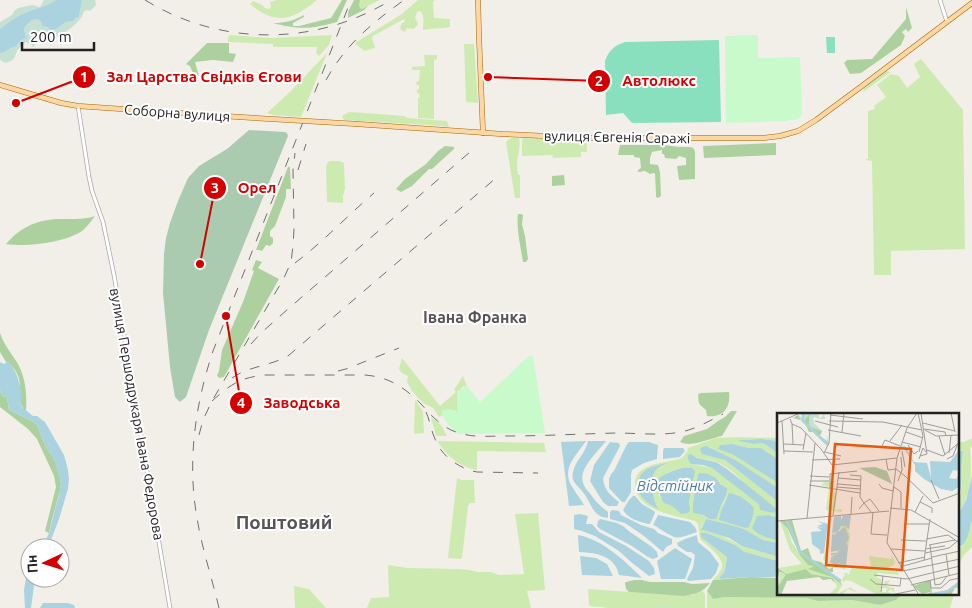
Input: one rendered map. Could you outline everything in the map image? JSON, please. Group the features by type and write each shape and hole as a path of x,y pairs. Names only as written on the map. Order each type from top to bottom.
{"main road":[{"path":"478,0 483,133"},
{"name":"вулиця Євгенія Саражі","path":"357,124 483,133 604,138 763,138 780,136 798,131 816,120 972,3"},
{"name":"Соборна вулиця","path":"0,85 53,101 78,106 357,124"}],"street":[{"path":"940,0 947,22"},
{"name":"вулиця Першодрукаря Івана Федорова","path":"78,106 88,177 103,220 127,347 170,608"}],"green space":[{"path":"44,0 56,0 46,5 25,13 0,29 0,22 12,15 18,8 32,5 40,7"},
{"path":"82,0 95,0 96,5 90,11 84,11 79,20 69,30 46,41 34,37 32,41 35,43 34,47 26,42 19,48 12,61 5,63 0,60 0,53 15,47 26,38 24,29 30,22 38,20 41,21 43,26 56,29 66,22 73,21 79,17"},
{"path":"277,0 317,0 300,12 284,18 268,15 250,4 253,1 269,9 271,7 270,2"},
{"path":"342,0 347,0 337,22 305,28 273,23 289,21 304,15 304,17 293,23 293,26 331,18"},
{"path":"354,0 360,0 359,6 361,9 368,6 348,18 348,12"},
{"path":"360,0 380,0 361,9 359,6"},
{"path":"418,0 435,0 433,2 434,18 450,19 450,27 423,30 423,17 420,11 417,12 415,18 418,24 414,29 407,28 405,32 401,30 402,23 405,22 404,19 373,36 375,48 364,51 355,43 402,14"},
{"path":"906,7 912,28 908,32 906,29 902,32 905,36 901,45 861,73 850,74 844,63 847,60 872,59 906,19"},
{"path":"230,35 270,38 332,35 329,45 319,56 316,53 317,47 273,47 273,44 228,42"},
{"path":"758,35 758,58 800,57 802,115 798,119 785,121 726,123 725,36"},
{"path":"826,37 835,37 835,53 827,53"},
{"path":"719,40 721,122 632,123 623,113 606,115 605,61 610,51 615,47 625,42"},
{"path":"207,43 229,43 229,53 236,54 233,62 213,60 195,62 199,76 193,73 190,66 186,64"},
{"path":"464,44 474,44 478,103 466,102"},
{"path":"327,53 301,117 267,113 290,92"},
{"path":"424,55 437,55 437,59 434,60 434,119 418,118 418,98 420,97 419,93 417,93 419,85 416,82 419,81 420,70 412,70 412,67 425,66"},
{"path":"921,59 963,110 965,249 891,251 891,275 874,275 872,161 866,160 868,159 868,111 875,109 874,106 886,97 877,85 891,74 899,76 907,88 920,77 914,64"},
{"path":"886,71 891,72 863,92 864,88"},
{"path":"349,112 447,121 449,127 344,120 342,116"},
{"path":"249,130 285,132 288,136 209,330 186,397 180,402 175,397 170,367 163,293 166,238 188,178 199,166 227,149"},
{"path":"511,138 519,138 520,141 517,163 518,175 520,175 520,198 515,198 506,142"},
{"path":"524,138 587,141 587,152 581,152 581,157 553,158 552,155 522,156 522,140"},
{"path":"776,143 776,155 704,158 703,146"},
{"path":"620,145 691,147 695,152 695,179 679,180 677,166 686,165 686,158 679,156 676,159 665,158 662,150 652,152 650,164 658,165 660,172 661,196 658,198 656,197 655,174 645,171 638,172 641,168 640,158 634,157 634,155 618,155"},
{"path":"445,146 454,147 454,149 432,169 429,169 412,186 401,192 396,189 405,179 426,164"},
{"path":"330,161 344,163 345,189 343,203 327,202 326,167"},
{"path":"288,167 290,167 291,189 286,189 286,197 275,226 270,231 273,243 270,246 266,245 262,251 256,250"},
{"path":"564,175 565,185 552,186 552,176"},
{"path":"518,214 523,215 522,224 528,259 526,262 523,262 520,244"},
{"path":"95,216 82,231 65,239 24,245 6,244 26,227 41,221 82,219"},
{"path":"256,260 262,262 258,268 279,279 224,377 219,378 217,375 222,350 243,302"},
{"path":"0,333 23,375 26,411 20,400 20,383 17,374 0,352"},
{"path":"529,356 533,356 545,433 458,434 448,424 442,411 449,409 458,412 457,391 467,386 480,402"},
{"path":"402,358 440,406 456,392 454,390 463,376 467,386 462,387 457,402 458,412 453,410 443,411 443,415 439,417 433,408 423,403 407,382 408,376 399,369"},
{"path":"0,390 2,396 7,397 9,410 37,425 58,470 61,483 60,491 49,533 45,531 56,487 54,476 37,439 28,429 0,407"},
{"path":"729,392 729,403 725,411 722,414 707,416 706,410 699,403 698,394"},
{"path":"415,400 423,411 424,433 414,434"},
{"path":"731,411 737,411 722,436 690,444 680,442 684,436 707,429"},
{"path":"431,417 441,425 447,436 436,436"},
{"path":"716,438 777,438 777,441 762,439 740,441 765,444 777,453 777,458 761,448 749,448 732,444 720,445 719,449 732,454 777,482 777,487 735,461 706,446 777,501 777,517 769,515 761,535 777,540 777,543 763,540 744,529 706,519 701,528 747,548 777,557 777,561 745,552 735,545 707,533 701,533 702,538 727,557 723,574 719,579 713,580 721,571 722,563 711,548 700,539 698,524 695,521 657,510 641,500 636,492 635,483 638,474 643,469 654,464 682,458 688,448","holes":["691,454 698,458 717,462 732,471 765,512 746,493 712,468 692,464","665,465 654,472 652,489 656,506 651,505 647,501 653,467","682,468 694,477 689,495 690,506 679,510 661,499 658,483 666,474","698,474 716,478 720,484 727,488 726,497 722,505 709,519 704,515 693,513","736,494 749,502 745,528 726,521 721,511 727,497"]},
{"path":"972,439 972,446 970,448 970,483 960,511 961,459 963,452 960,450 960,442"},
{"path":"437,441 544,443 546,452 477,451 477,470 454,460"},
{"path":"457,478 474,480 475,503 470,503 468,506 462,558 460,559 448,558"},
{"path":"538,513 545,590 527,591 531,608 367,608 371,598 389,597 388,565 408,568 459,569 491,572 499,575 524,574 515,514"},
{"path":"972,521 972,547 960,562 960,548 962,547"},
{"path":"751,577 777,578 777,596 900,596 896,600 880,605 852,600 818,601 806,598 725,597 713,599 707,591 713,580"},
{"path":"634,580 692,584 710,583 704,589 692,595 683,596 629,592 626,589 625,583"},
{"path":"294,586 309,589 326,608 295,608"},
{"path":"588,589 673,595 692,595 703,591 705,594 705,608 607,608 593,606 589,605"},
{"path":"707,591 713,599 725,597 806,598 819,601 852,600 880,605 896,600 900,596 953,596 950,608 707,608"}],"water":[{"path":"56,0 82,0 79,17 73,21 66,22 56,29 50,30 48,27 42,26 41,21 32,21 24,29 26,38 15,47 0,53 0,29 10,21 29,11"},
{"path":"8,361 18,379 22,407 33,416 37,416 45,422 64,455 68,470 68,489 52,538 47,538 61,483 54,459 46,447 37,425 9,410 7,397 2,396 0,390 0,362 4,364"},
{"path":"762,439 777,441 777,453 765,444 754,444 740,440"},
{"path":"586,441 574,457 568,475 569,481 584,505 569,506 561,442"},
{"name":"Відстійник","path":"588,441 606,441 585,467 582,479 584,486 597,503 608,512 608,518 596,513 585,495 576,485 572,476 574,468"},
{"name":"Відстійник","path":"610,442 619,443 620,446 603,478 608,492 619,502 617,506 608,506 603,502 590,481 594,465"},
{"name":"Відстійник","path":"629,442 649,442 658,445 657,459 644,463 632,470 631,492 625,502 622,502 609,488 609,479"},
{"name":"Відстійник","path":"732,444 749,448 761,448 777,458 777,482 732,454 718,449 720,445"},
{"name":"Відстійник","path":"706,446 735,460 777,487 777,501 725,460 702,454 700,449"},
{"name":"Відстійник","path":"664,448 683,448 685,451 680,457 663,459"},
{"path":"960,450 963,452 960,493"},
{"name":"Відстійник","path":"691,454 697,458 716,462 727,469 777,510 774,513 760,510 756,502 712,468 691,464 688,460 688,455"},
{"name":"Відстійник","path":"667,463 654,473 652,481 658,509 646,502 639,491 638,482 641,474 647,469"},
{"name":"Відстійник","path":"682,468 692,468 695,471 689,501 690,510 688,513 681,514 662,500 659,478"},
{"name":"Відстійник","path":"701,473 716,478 720,484 727,488 726,495 715,519 709,519 704,515 693,513 698,474"},
{"path":"972,476 972,521 966,541 960,547 960,511 966,500"},
{"name":"Відстійник","path":"729,493 743,498 754,508 749,527 745,528 719,520"},
{"name":"Відстійник","path":"633,496 654,511 655,513 650,524 635,520 623,510"},
{"name":"Відстійник","path":"612,510 619,511 621,515 672,539 672,544 666,547 663,552 625,523 610,519 610,512"},
{"path":"574,515 588,516 586,524 592,524 599,532 649,561 654,568 655,574 649,576 619,551 595,536 574,529"},
{"name":"Відстійник","path":"658,515 690,522 697,532 682,537 674,537 653,525"},
{"path":"769,515 777,517 777,540 760,535 754,531 752,528 757,516"},
{"name":"Відстійник","path":"600,519 623,526 652,547 657,552 658,557 653,559 648,557 600,529 597,526"},
{"name":"Відстійник","path":"706,519 744,529 763,540 777,543 777,557 742,546 729,538 701,530"},
{"name":"Відстійник","path":"700,533 707,533 735,545 745,552 777,561 777,572 774,577 719,579 724,572 727,557 702,538"},
{"path":"578,535 604,546 642,578 619,575 615,565 610,560 598,554 579,552"},
{"name":"Відстійник","path":"697,535 698,542 710,552 719,564 716,573 711,579 688,581 695,555 678,546 677,543"},
{"path":"675,548 692,559 685,579 661,579 657,561"},
{"path":"580,556 596,558 607,564 613,576 582,575"},
{"path":"24,588 34,588 31,608 25,608"},
{"path":"43,603 68,603 74,605 75,608 40,608"}],"railway":[{"path":"145,0 174,15 204,26 236,33 268,35 300,33 331,26 362,15 391,0"},
{"path":"219,608 202,541 194,497 193,455 197,413 213,351 351,0"},
{"path":"326,80 351,45 404,0"},
{"path":"298,170 306,144"},
{"path":"251,344 288,309 470,152"},
{"path":"199,435 203,420 212,401 284,278 291,262 294,229 293,170 295,153"},
{"path":"232,378 245,371 288,356 496,178"},
{"path":"295,263 374,193"},
{"path":"338,371 399,348"},
{"path":"212,401 235,383 255,376 365,375 381,378 396,384 415,398 446,427 462,434 474,436 673,433 692,429 723,414"},
{"path":"426,412 438,445 446,456 458,465 477,472 538,473"}],"place":[{"name":"Автолюкс","path":"488,77"},
{"name":"Зал Царства Свідків Єгови","path":"16,103"},
{"name":"Орел","path":"200,264"},
{"name":"Заводська","path":"226,316"}],"district":[{"name":"Івана Франка","path":"475,317"},
{"name":"Поштовий","path":"284,522"}]}
